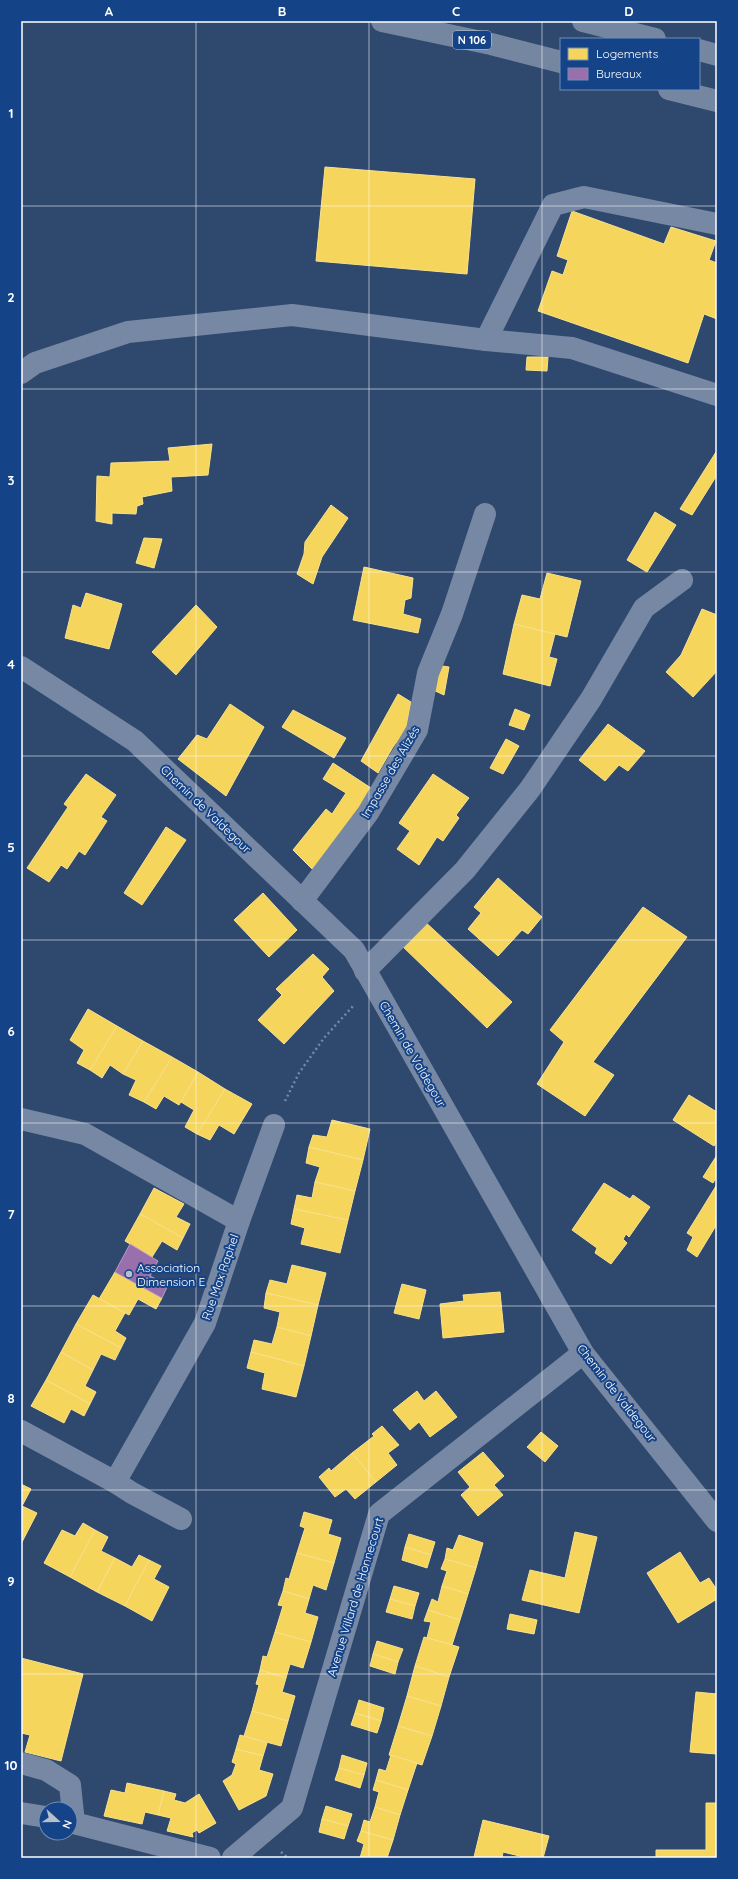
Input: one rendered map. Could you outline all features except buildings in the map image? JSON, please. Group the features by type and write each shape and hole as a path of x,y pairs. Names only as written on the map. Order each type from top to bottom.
{"main road":[{"name":"N 106","path":"382,21 491,44 560,62"},
{"path":"583,21 651,38"},
{"path":"700,50 717,55"},
{"path":"674,90 717,101"}],"street":[{"path":"486,340 553,205 584,197 717,224"},
{"path":"21,373 35,363 128,332 292,315 486,340 572,348 717,395"},
{"name":"Impasse des Alizés","path":"302,901 368,813 417,730 428,673 452,614 485,514"},
{"path":"371,980 465,870 530,789 591,699 644,608 682,580"},
{"name":"Chemin de Valdegour","path":"21,667 135,741 354,950 583,1353 717,1521"},
{"name":"Rue Max Raphel","path":"21,1119 85,1134 239,1221 205,1323 115,1482"},
{"path":"239,1221 274,1125"},
{"name":"Avenue Villard de Honnecourt","path":"233,1858 292,1808 379,1514 583,1353"},
{"path":"21,1431 180,1519"},
{"path":"21,1763 46,1770 70,1785 71,1801"},
{"path":"21,1813 38,1816"},
{"path":"78,1824 210,1858"}],"path":[{"path":"274,1125 299,1073 324,1038 358,1000 371,980"}],"place":[{"name":"Association Dimension E","path":"129,1274"}]}
